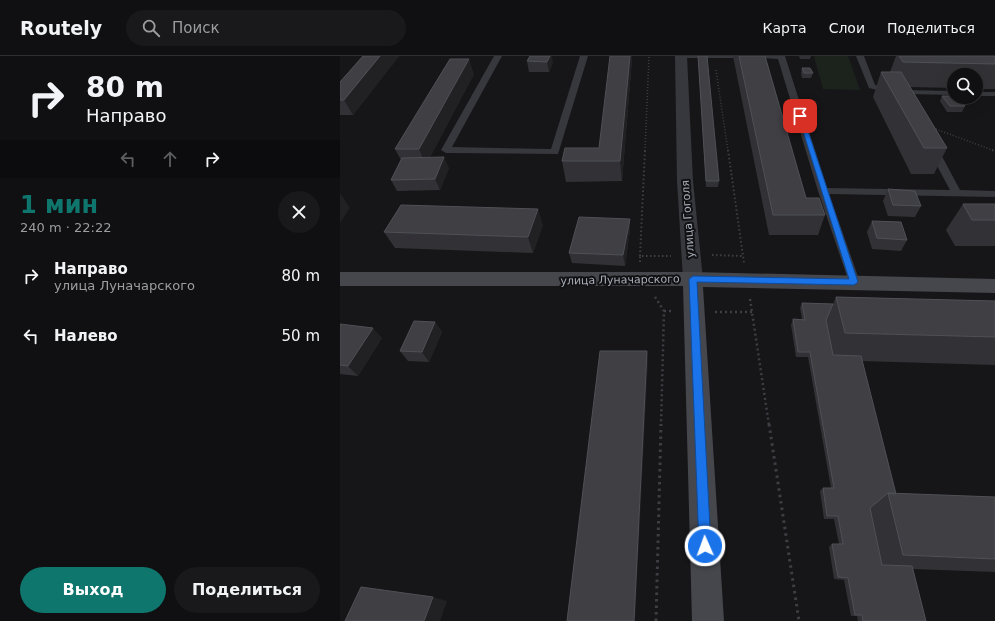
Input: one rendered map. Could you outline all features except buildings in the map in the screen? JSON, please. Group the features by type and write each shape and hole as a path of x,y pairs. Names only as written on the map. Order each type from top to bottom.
{"street":[{"name":"улица Гоголя","path":"680,56 685,181 692,267 708,621"},
{"name":"улица Луначарского","path":"340,278 380,280 643,280 692,267 747,280 994,287"}],"lane":[{"path":"498,56 446,150 555,152 584,56"},
{"path":"680,56 734,56"},
{"path":"760,56 781,56 823,191 854,282"},
{"path":"860,56 872,86 887,91 947,93"},
{"path":"904,92 920,123"},
{"path":"983,94 995,94"},
{"path":"927,137 957,193"},
{"path":"823,191 995,194"}],"path":[{"path":"649,56 640,256 643,280 664,311 656,621"},
{"path":"714,56 799,621"},
{"path":"920,123 995,152"},
{"path":"640,256 692,267 743,256"}],"shaded area":[{"path":"814,56 848,56 860,90 823,89"}],"route":[{"path":"705,546 693,279 854,282 823,191 800,116"}]}
